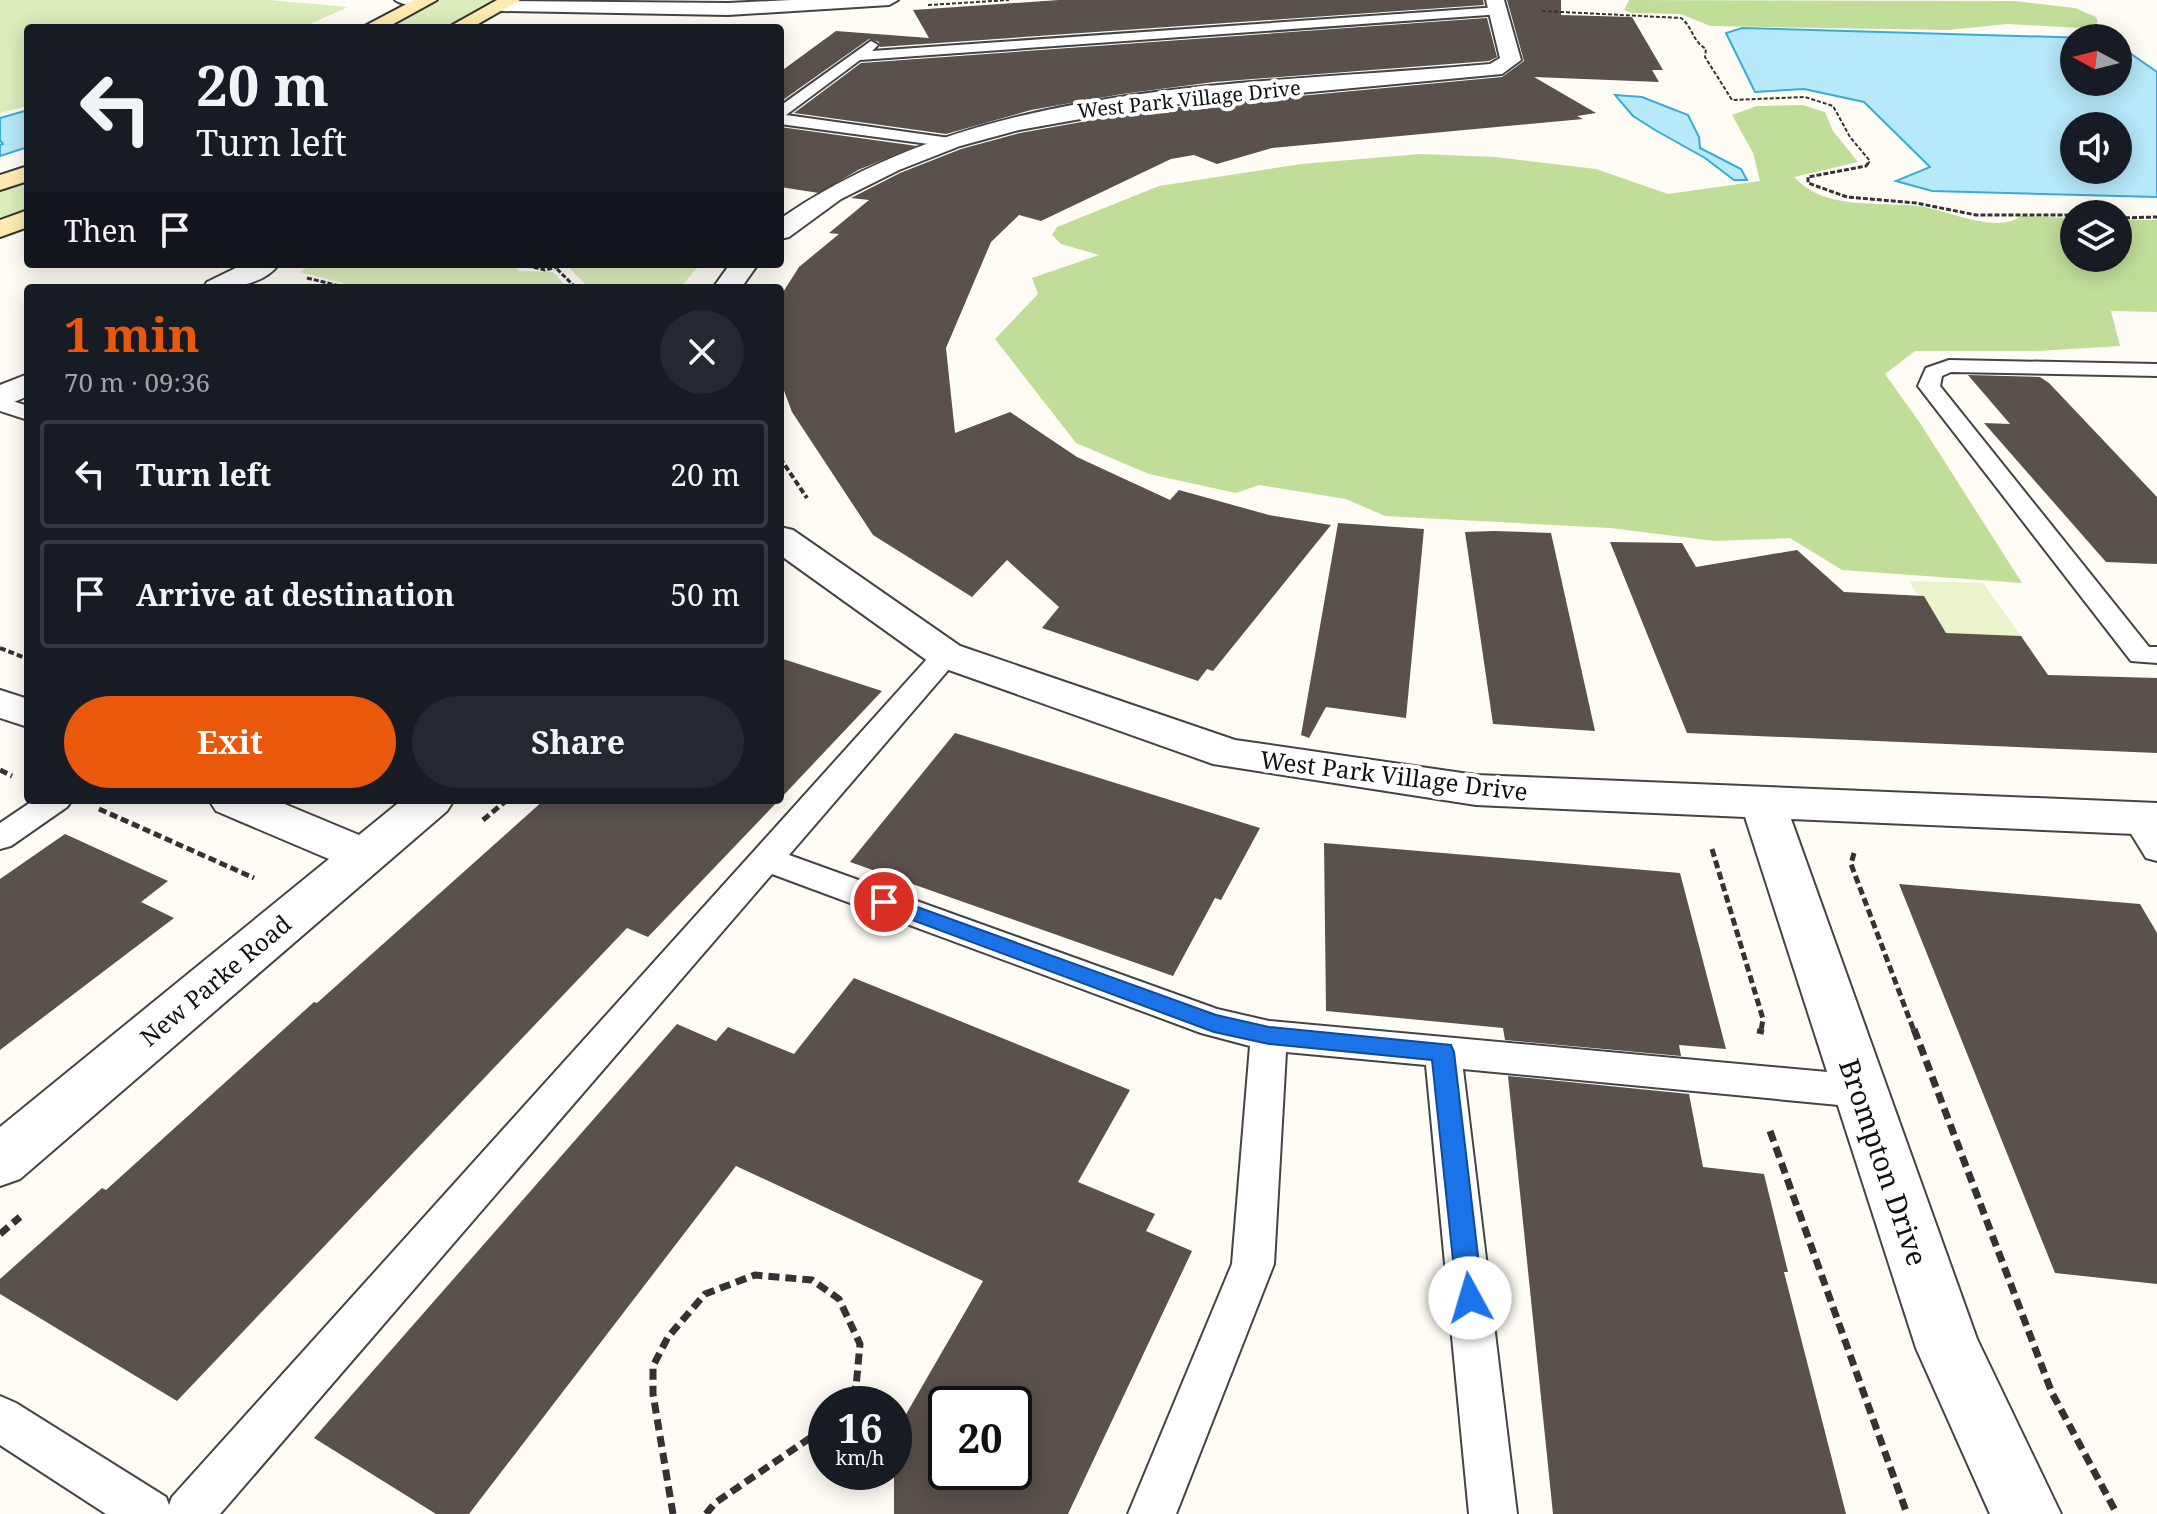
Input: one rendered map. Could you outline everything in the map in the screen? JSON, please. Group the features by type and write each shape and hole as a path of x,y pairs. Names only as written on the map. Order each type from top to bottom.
{"main road":[{"path":"379,24 427,1"},
{"path":"465,24 506,3"},
{"path":"0,183 24,174"},
{"path":"0,229 24,220"}],"street":[{"path":"506,3 700,12 889,0"},
{"name":"West Park Village Drive","path":"786,220 875,172 951,142 986,131 1095,107 1173,97 1495,70 1511,60 1497,5"},
{"path":"224,284 257,268"},
{"path":"0,398 24,385"},
{"name":"West Park Village Drive","path":"784,541 946,655 1229,754 1476,790 1763,803 2151,829"},
{"path":"0,703 24,712"},
{"name":"Brompton Drive","path":"1763,803 1948,1348 2026,1514"},
{"path":"242,804 363,855"},
{"name":"New Parke Road","path":"0,1161 426,804"}],"lane":[{"path":"401,0 427,1"},
{"path":"857,56 1497,5"},
{"path":"784,113 881,37"},
{"path":"784,117 951,142"},
{"path":"2157,370 1949,366 1933,372 1929,386 2141,655 2157,655"},
{"path":"0,404 24,412"},
{"path":"189,1514 946,655"},
{"path":"0,838 50,804"},
{"path":"764,858 1214,1023 1269,1036 1860,1091"},
{"path":"1152,1514 1253,1264 1269,1036"},
{"path":"1443,1052 1493,1514"},
{"path":"0,1419 149,1514"}],"path":[{"path":"1540,11 1681,18 1689,24 1696,43 1706,49 1705,57 1732,100 1805,97 1833,106 1850,137 1870,161 1866,166 1808,177 1808,183 1816,188 1850,199 1921,203 1986,218 2020,212 2060,214"},
{"path":"2132,218 2157,217"},
{"path":"531,268 556,269 572,284"},
{"path":"304,277 332,284"},
{"path":"784,465 792,480 816,508"},
{"path":"0,648 24,657"},
{"path":"92,806 258,880 246,889"},
{"path":"1698,847 1714,849 1763,1019 1757,1049 1765,1116 1907,1514"},
{"path":"1871,851 1855,850 1851,864 2052,1393 2117,1514"},
{"path":"673,1514 653,1394 653,1366 668,1337 705,1294 755,1275 812,1280 839,1299 860,1344 856,1386"},
{"path":"706,1514 715,1503 808,1439"}],"green space":[{"path":"0,0 269,0 348,7 310,24 24,24 24,107 0,113"},
{"path":"442,0 499,0 454,24 394,24"},
{"path":"1629,0 2014,1 2075,8 2096,17 2098,23 2060,24 2060,27 2007,24 1948,30 1710,26 1681,14 1632,13 1624,10"},
{"path":"1803,105 1825,112 1833,131 1858,162 1794,177 1807,188 1836,200 1918,206 1985,222 2011,221 2021,216 2060,217 2060,272 2132,272 2132,220 2157,220 2157,312 2111,311 2120,346 2038,351 1915,351 1885,374 1920,423 2022,583 1842,570 1790,538 1715,541 1610,528 1385,516 1346,499 1259,485 1236,493 1149,474 1076,443 995,339 1038,294 1032,278 1099,255 1061,244 1052,235 1057,227 1159,186 1301,164 1421,154 1495,157 1596,169 1668,194 1760,181 1753,153 1732,115 1757,106"},
{"path":"24,182 24,212 0,221 0,191"},
{"path":"306,268 515,268 518,271 553,272 564,284 346,284 300,272"},
{"path":"697,268 683,284 585,284 570,269"},
{"path":"1909,581 1983,583 2021,636 1946,633 1924,596 1918,596"}],"water":[{"path":"1742,28 2060,37 2060,96 2132,96 2132,55 2157,72 2157,197 1932,191 1896,181 1930,167 1864,102 1804,89 1755,92 1726,33"},
{"path":"1615,95 1642,97 1688,115 1699,137 1700,148 1741,169 1747,180 1734,180 1705,158 1633,116"},
{"path":"24,111 24,148 0,156 0,145 3,144 0,140 0,118"}],"building":[{"path":"1059,0 1483,0 1484,5 880,47 879,42 869,39 784,99 784,69 836,31 929,38 913,10"},
{"path":"1507,0 1561,0 1561,15 1632,17 1663,70 1652,70 1659,82 1534,77 1596,113 1577,116 1583,119 1272,148 1217,164 1194,155 1171,159 1041,221 1019,215 991,242 946,348 955,433 1010,412 1077,457 1170,500 1179,490 1269,515 1331,525 1213,671 1207,669 1198,681 1042,628 1059,607 1007,560 972,597 873,535 792,412 784,391 784,291 799,267 839,234 829,233 869,200 851,198 900,173 961,149 1020,133 1148,110 1502,77 1524,61"},
{"path":"1487,18 1497,57 1489,61 1214,82 1122,94 1031,110 946,134 794,113 861,63"},
{"path":"784,128 917,146 858,170 819,193 784,188"},
{"path":"1968,375 2040,377 2049,383 2157,497 2157,564 2106,562 1984,423 2010,424"},
{"path":"1338,523 1424,529 1406,718 1326,707 1309,738 1301,735"},
{"path":"1465,532 1551,533 1595,731 1493,724"},
{"path":"1610,542 1682,543 1696,567 1797,550 1844,592 1924,596 1946,633 2021,636 2048,675 2157,678 2157,753 1687,733"},
{"path":"784,659 882,691 784,795"},
{"path":"955,733 1260,828 1221,900 1215,898 1173,976 850,862"},
{"path":"540,804 775,804 648,937 627,928 177,1401 0,1294 0,1279 102,1188 106,1190 314,1002 317,1003"},
{"path":"65,834 168,881 141,902 174,918 0,1050 0,879"},
{"path":"1324,843 1680,873 1726,1049 1679,1045 1681,1056 1505,1040 1503,1028 1326,1011"},
{"path":"1899,884 2140,904 2157,933 2157,1284 2055,1273"},
{"path":"854,978 1130,1090 1078,1182 1155,1214 1146,1231 1192,1251 1068,1514 894,1514 894,1490 912,1490 912,1404 983,1281 736,1166 469,1514 436,1514 314,1438 677,1024 716,1041 728,1027 794,1054"},
{"path":"1508,1076 1689,1094 1703,1167 1764,1174 1788,1272 1784,1272 1846,1514 1553,1514"}],"route":[{"path":"884,902 1214,1023 1269,1036 1443,1052 1470,1298"}]}
